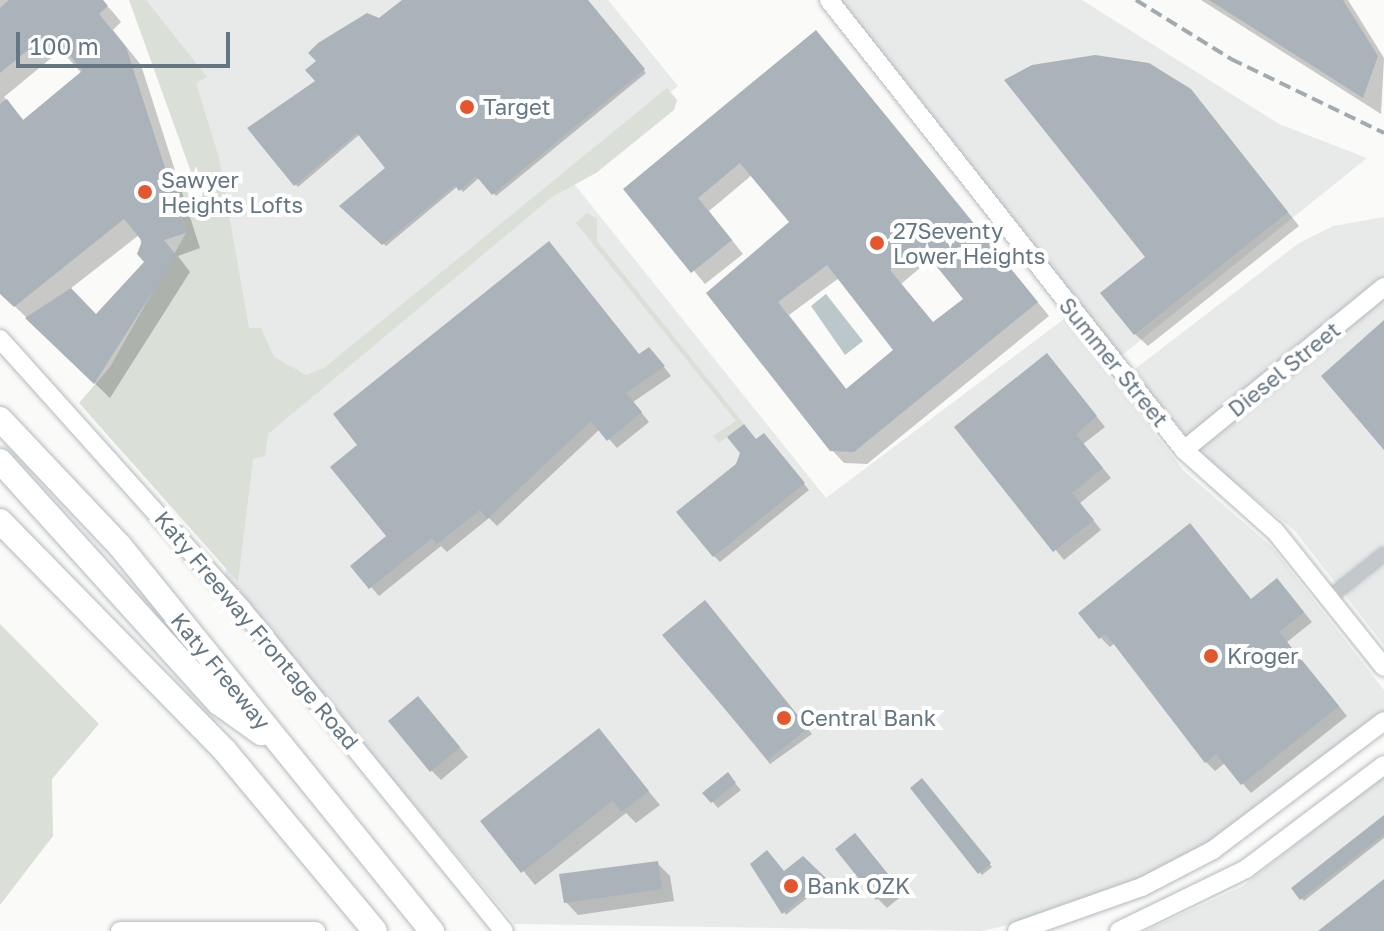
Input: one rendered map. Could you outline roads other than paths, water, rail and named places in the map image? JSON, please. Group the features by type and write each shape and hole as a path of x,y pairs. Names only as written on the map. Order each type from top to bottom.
{"highway":[{"name":"Katy Freeway","path":"0,419 120,546 432,931"},
{"path":"0,461 219,703 285,750"},
{"path":"0,476 104,592 225,751 375,931"},
{"path":"0,521 225,751"}],"main road":[{"name":"Summer Street","path":"828,2 1184,450 1275,531 1384,667"},
{"name":"Diesel Street","path":"1184,450 1384,287"},
{"name":"Katy Freeway Frontage Road","path":"1,340 307,688 504,931"},
{"path":"1017,931 1142,887 1227,841 1384,721"},
{"path":"1119,931 1246,869 1384,765"},
{"path":"1227,841 1246,869"},
{"path":"120,931 316,931"}],"street":[{"path":"1330,597 1384,554"}],"railway":[{"path":"1136,0 1231,59 1384,133"}],"place":[{"name":"Target","path":"467,107"},
{"name":"Sawyer Heights Lofts","path":"145,192"},
{"name":"27Seventy Lower Heights","path":"877,243"},
{"name":"Kroger","path":"1211,656"},
{"name":"Central Bank","path":"784,718"},
{"name":"Bank OZK","path":"791,886"}]}
